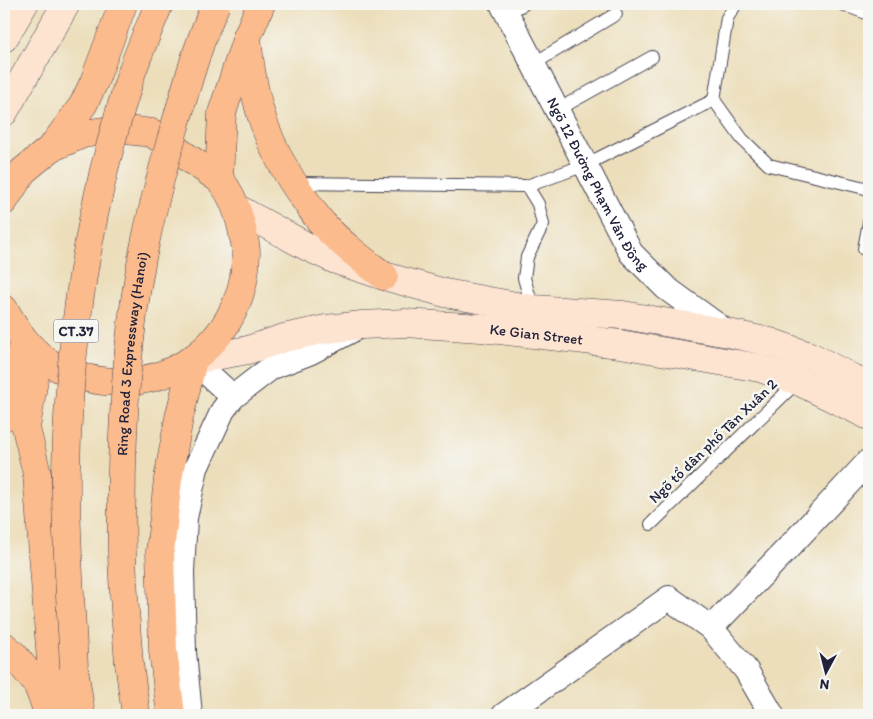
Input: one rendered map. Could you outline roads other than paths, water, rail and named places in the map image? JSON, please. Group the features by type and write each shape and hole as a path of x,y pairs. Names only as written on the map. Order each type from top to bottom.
{"main road":[{"path":"4,38 24,4"},
{"path":"4,112 66,4"},
{"path":"4,200 23,172 51,148 83,105 94,82 123,4"},
{"name":"CT.37","path":"81,715 74,668 66,508 70,381 88,250 104,169 129,80 159,4"},
{"name":"Ring Road 3 Expressway (Hanoi)","path":"136,715 129,663 122,555 124,416 130,350 142,260 157,187 193,65 206,26 216,4"},
{"path":"219,178 222,113 247,37 261,4"},
{"path":"247,37 250,74 257,105 270,143 293,183 323,224 355,254 384,276"},
{"path":"17,330 52,364 86,379 123,383 160,376 193,360 223,330 241,292 247,250 238,209 226,186 219,178 152,133 117,129 83,134 51,148"},
{"name":"Ke Gian Street","path":"238,209 336,260 384,276 445,293 533,309 624,315 770,342 812,357 869,386"},
{"path":"662,351 666,323"},
{"name":"Ke Gian Street","path":"193,360 248,350 284,338 326,329 362,325 405,324 481,328 620,344 760,368 798,381 869,416"},
{"path":"4,417 17,330"},
{"path":"17,330 26,428 38,474 56,715"},
{"path":"171,715 163,651 160,552 168,479 179,418 193,360"},
{"path":"4,646 14,655 37,684 49,715"}],"street":[{"name":"Ngõ 12 Đường Phạm Văn Đồng","path":"511,7 533,64 631,253 666,288 728,333"},
{"path":"190,715 184,652 182,571 185,518 196,468 223,410 233,397 272,367 311,352 362,325"},
{"path":"193,360 233,397"},
{"path":"711,628 869,461"},
{"path":"517,711 669,598 711,628 746,670 772,715"}],"lane":[{"path":"736,4 727,18 714,100 742,139 769,165 869,189"},
{"path":"842,4 869,14"},
{"path":"533,64 616,14"},
{"path":"557,110 652,57"},
{"path":"293,183 527,186 585,165 714,100"},
{"path":"527,186 538,204 544,224 527,257 524,278 533,309"},
{"path":"864,249 869,222"},
{"name":"Ngõ tổ dân phố Tân Xuân 2","path":"651,524 798,381"}]}
